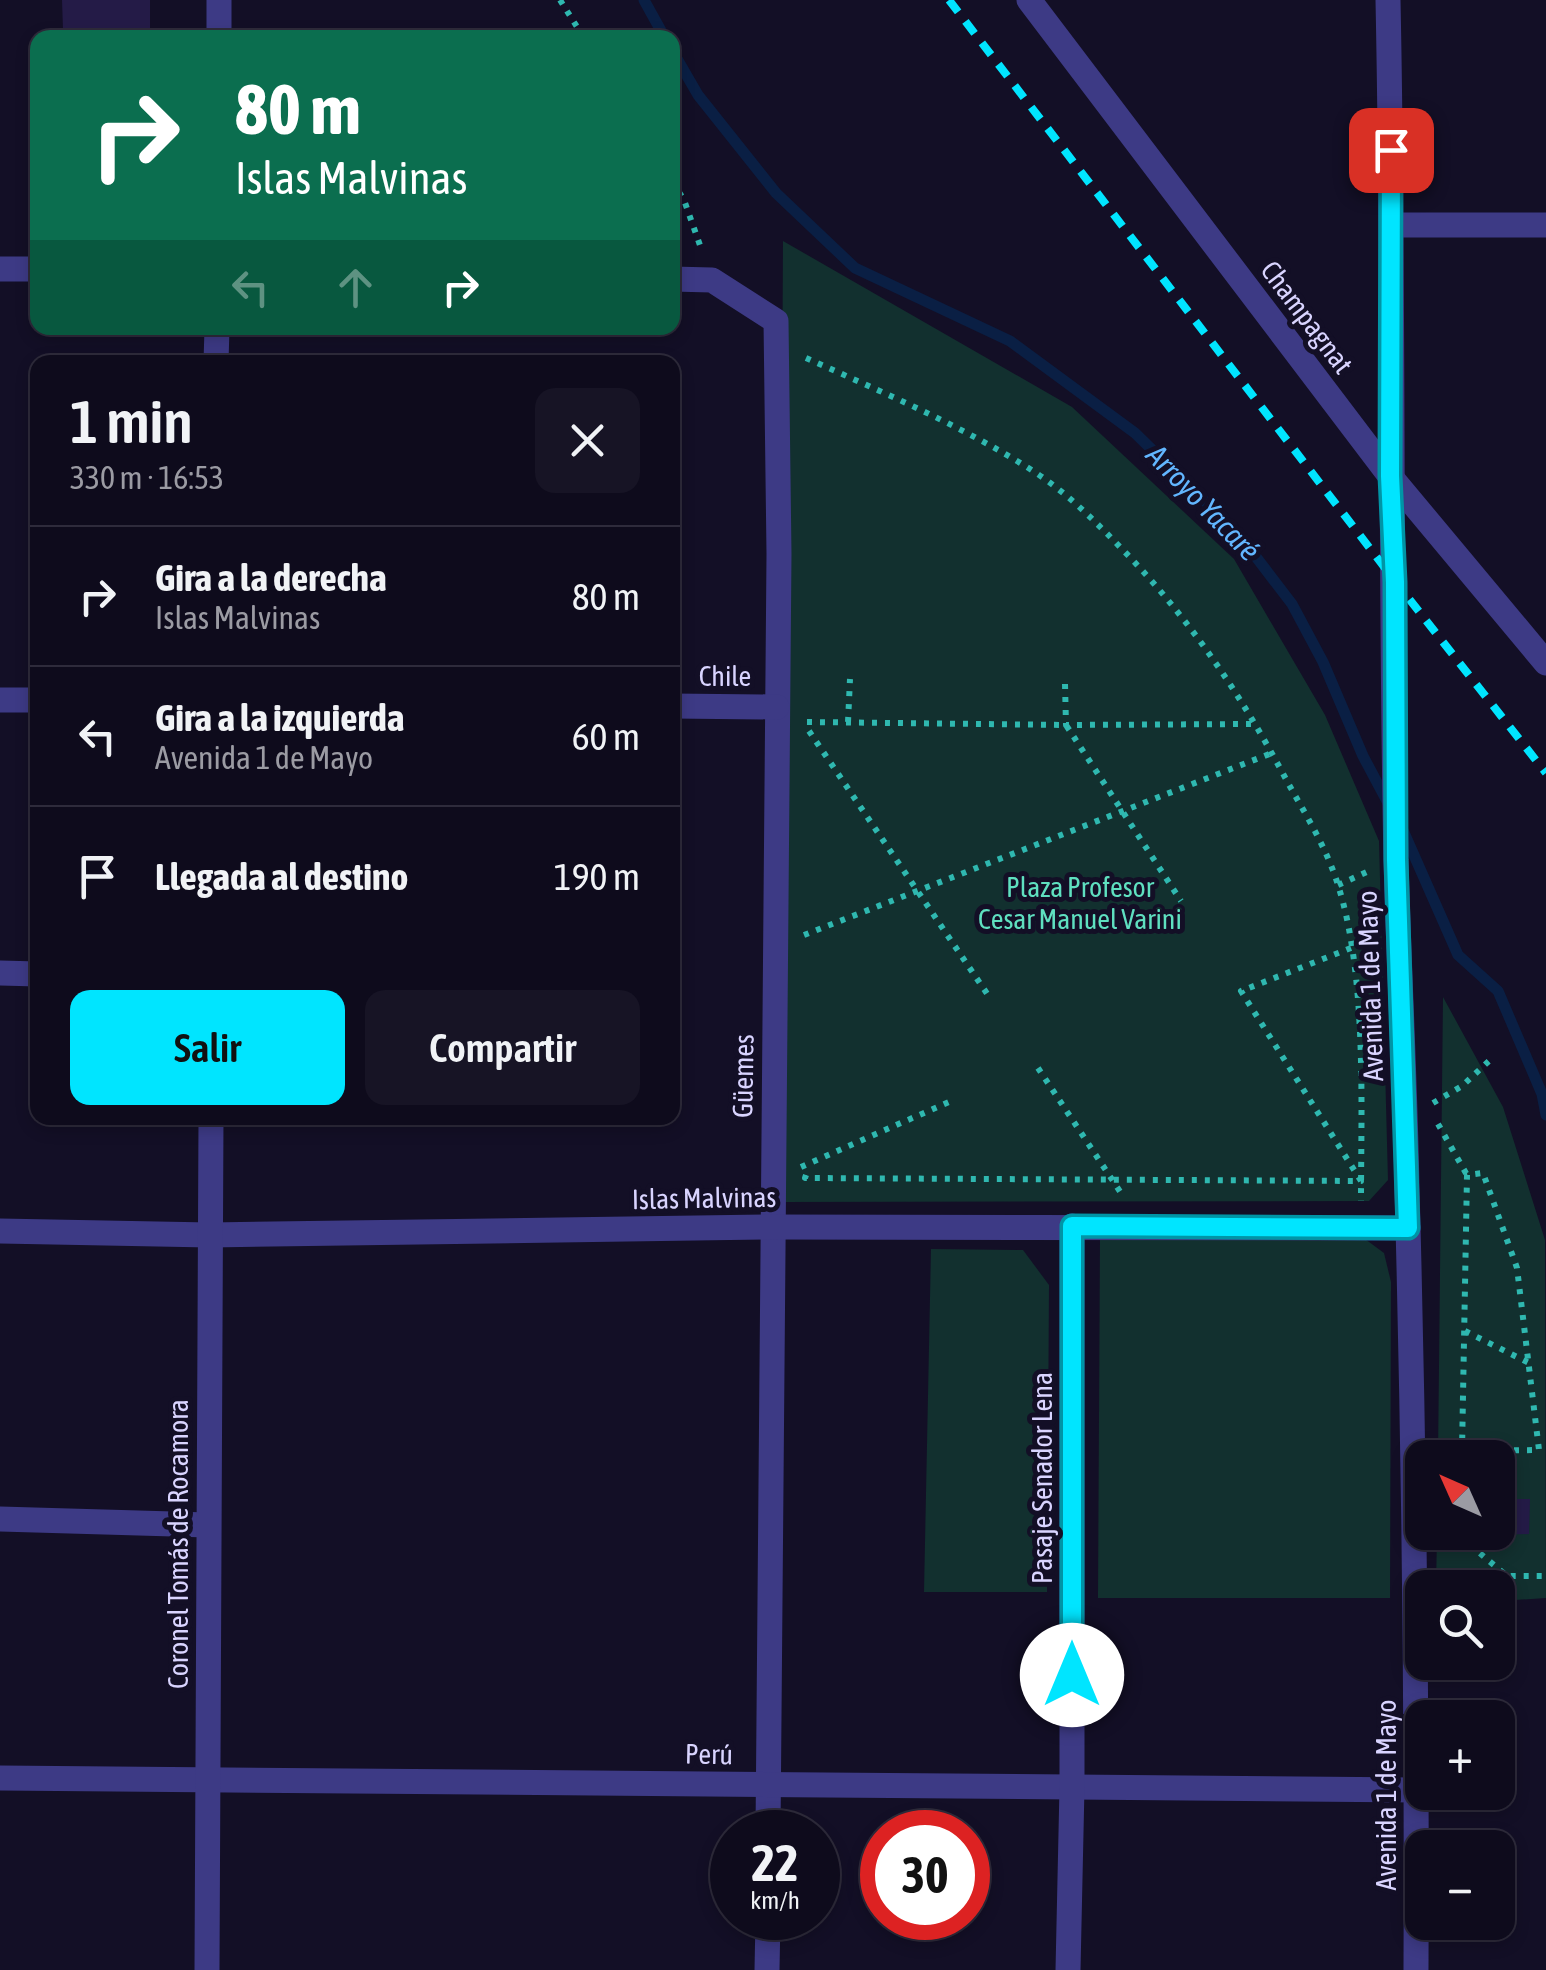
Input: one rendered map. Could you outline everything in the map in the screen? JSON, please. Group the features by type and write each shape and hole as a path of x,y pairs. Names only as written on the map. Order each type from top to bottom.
{"street":[{"path":"219,30 220,0"},
{"name":"Champagnat","path":"1028,0 1390,476 1546,663"},
{"name":"Avenida 1 de Mayo","path":"1388,0 1393,226 1390,476 1416,1700"},
{"path":"1393,226 1546,226"},
{"path":"0,269 30,269"},
{"path":"680,279 712,280"},
{"name":"Güemes","path":"712,280 776,321 780,554 768,1810"},
{"path":"0,700 30,700"},
{"name":"Chile","path":"680,706 777,707"},
{"path":"0,974 30,974"},
{"name":"Coronel Tomás de Rocamora","path":"207,1970 212,1125"},
{"name":"Pasaje Senador Lena","path":"1068,1970 1072,1788 1072,1226"},
{"name":"Islas Malvinas","path":"0,1231 210,1235 772,1227 1408,1228"},
{"path":"0,1519 208,1525"},
{"name":"Perú","path":"0,1778 1405,1790"},
{"name":"Avenida 1 de Mayo","path":"1416,1970 1417,1810"},
{"path":"767,1970 768,1940"}],"path":[{"path":"560,0 579,30"},
{"path":"680,194 712,280"},
{"path":"806,377 806,358 919,408 1032,470 1086,511 1162,590 1212,654 1257,724 1338,885 1357,977 1361,1228"},
{"path":"848,722 850,679"},
{"path":"1066,684 1066,726 1180,901"},
{"path":"802,722 1257,724"},
{"path":"802,722 803,741"},
{"path":"802,722 990,998"},
{"path":"775,947 1272,753"},
{"path":"805,915 806,954"},
{"path":"1351,948 1241,991 1361,1181"},
{"path":"1428,1106 1462,1086 1490,1060"},
{"path":"1038,1068 1144,1227"},
{"path":"772,1175 807,1165 951,1101"},
{"path":"807,1146 806,1178 1361,1181"},
{"path":"1462,1440 1466,1175 1483,1173 1517,1268 1539,1450 1515,1451"},
{"path":"1465,1331 1529,1363"},
{"path":"1476,1550 1500,1570"},
{"path":"1515,1576 1546,1576"}],"green space":[{"name":"Plaza Profesor Cesar Manuel Varini","path":"783,241 1072,407 1234,559 1325,715 1379,841 1388,1180 1369,1201 778,1202"},
{"path":"1443,997 1503,1107 1545,1240 1546,1598 1515,1600 1515,1570 1436,1570 1437,1550 1515,1550 1515,1440 1438,1440"},
{"path":"1100,1239 1365,1239 1384,1253 1391,1282 1390,1598 1098,1598"},
{"path":"931,1249 1023,1250 1049,1285 1047,1592 924,1592"}],"building":[{"path":"62,0 150,0 150,30 63,30"},
{"path":"1515,1499 1530,1499 1529,1534 1515,1534"}],"waterway":[{"name":"Arroyo Yacaré","path":"644,0 661,30"},
{"name":"Arroyo Yacaré","path":"680,64 698,95 776,193 855,268 1010,341 1135,433 1240,536 1292,604 1388,803"},
{"name":"Arroyo Yacaré","path":"1402,828 1458,955 1498,991 1542,1094 1546,1115"}],"railway":[{"path":"949,0 1546,773"}],"route":[{"path":"1072,1675 1072,1226 1408,1228 1396,860 1395,582 1390,476 1391,150"}]}
